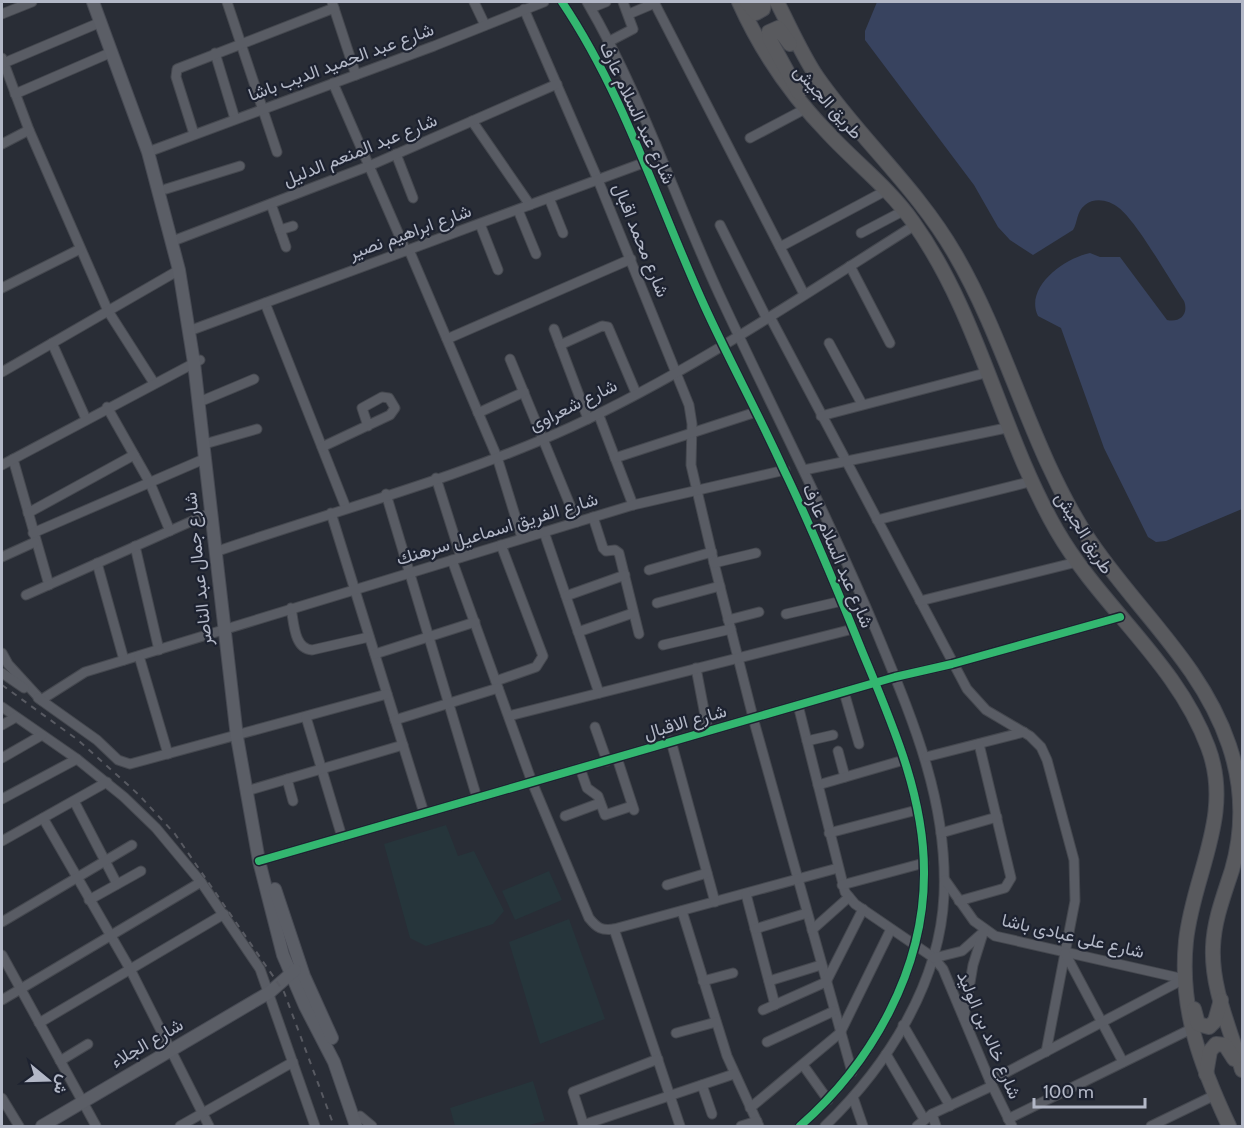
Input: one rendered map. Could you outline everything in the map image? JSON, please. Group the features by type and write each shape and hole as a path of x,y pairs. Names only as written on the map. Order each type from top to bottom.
{"highway":[{"name":"طريق الجيش","path":"738,2 762,47 803,107 887,190 915,225 952,284 1032,481 1055,526 1077,562 1175,685 1200,729 1213,764 1218,800 1216,818 1191,909 1184,979 1191,1029 1206,1075 1229,1126"},
{"path":"747,2 756,13 763,9 764,2"},
{"name":"طريق الجيش","path":"777,2 816,76 858,129 912,190 946,238 976,292 1051,471 1073,513 1098,553 1187,664 1222,727 1237,772 1241,812 1237,848 1214,938 1214,968 1241,1067"},
{"path":"803,107 794,80 770,40 771,29 781,30 800,60 816,76"},
{"path":"1185,960 1190,974 1196,1022 1200,1026 1209,1027 1214,1023 1221,1000"},
{"path":"1206,1075 1210,1051 1216,1044 1227,1047 1241,1067"}],"main road":[{"name":"شارع جمال عبد الناصر","path":"93,2 166,189 204,400 217,551 238,736 263,860 295,969 299,994 334,1062 360,1123"},
{"name":"شارع جمال عبد الناصر","path":"102,2 151,151 176,240 179,270 192,330"},
{"name":"شارع جمال عبد الناصر","path":"197,362 204,459 217,551"},
{"name":"شارع جمال عبد الناصر","path":"238,736 263,860"},
{"name":"شارع جمال عبد الناصر","path":"295,969 314,1002 342,1061 360,1123"},
{"name":"شارع الجلاء","path":"42,1126 270,992 295,969"},
{"path":"270,992 299,994 314,1002"}],"street":[{"path":"2,14 32,2"},
{"path":"227,2 278,152"},
{"path":"474,2 485,26"},
{"name":"شارع عبد الحميد الديب باشا","path":"151,151 544,2"},
{"name":"شارع عبد السلام عارف","path":"562,2 597,63 724,347 784,470 842,601 876,683 904,760 917,810 924,863 922,902 914,944 890,1009 852,1071 828,1100 800,1126"},
{"path":"589,5 606,2"},
{"path":"609,42 633,29 623,2"},
{"path":"629,14 654,2 804,294"},
{"path":"194,134 176,77 177,69 333,5 356,75"},
{"name":"شارع عبد السلام عارف","path":"589,5 609,42 739,337 804,470 895,677 926,757 941,833 945,878 940,931 934,958 903,1025 885,1054 853,1097 825,1126"},
{"name":"شارع محمد اقبال","path":"524,9 631,259 677,372 691,413 689,454 711,552 821,965 852,1071"},
{"path":"101,22 3,60 29,130 108,311 154,383"},
{"path":"2,88 13,89 112,52"},
{"path":"215,53 235,119"},
{"path":"333,83 497,457 522,538"},
{"name":"شارع عبد المنعم الدليل","path":"176,240 369,166 557,84"},
{"path":"750,138 803,107"},
{"path":"472,121 530,205"},
{"path":"2,144 29,130"},
{"path":"396,154 413,198"},
{"name":"شارع ابراهيم نصير","path":"192,330 643,163"},
{"path":"166,189 240,166"},
{"path":"780,247 887,190"},
{"path":"549,198 563,233"},
{"path":"271,204 286,247"},
{"path":"518,210 536,254"},
{"path":"861,233 905,210"},
{"path":"480,224 498,270"},
{"path":"720,225 952,664 979,704 1024,732 1041,747 1047,760 1074,860 1075,901 1046,1052"},
{"name":"شارع شعراوى","path":"217,551 497,457 588,418 724,347 915,225"},
{"path":"280,230 293,226"},
{"path":"2,288 80,249"},
{"path":"447,339 631,259"},
{"path":"850,266 890,343"},
{"path":"2,372 179,270"},
{"path":"265,303 346,508"},
{"path":"560,345 602,326 608,327 636,393"},
{"path":"554,329 588,418"},
{"path":"52,343 86,419"},
{"path":"829,343 862,404"},
{"path":"510,359 577,522"},
{"path":"2,465 107,407 197,362"},
{"path":"821,416 989,372"},
{"path":"204,400 254,379"},
{"path":"478,413 524,392"},
{"path":"107,407 150,483 170,531"},
{"path":"615,458 756,412"},
{"path":"598,413 633,504"},
{"path":"322,447 368,426"},
{"path":"804,470 1011,427"},
{"path":"208,443 257,429"},
{"path":"28,513 134,455"},
{"path":"13,459 49,585"},
{"path":"2,557 34,537 204,459"},
{"name":"شارع الفريق اسماعيل سرهنك","path":"41,700 85,672 226,631 633,504 784,470"},
{"path":"436,478 475,622 532,782 589,918 602,930 614,929 838,868"},
{"path":"877,520 1032,481"},
{"path":"386,494 477,798"},
{"path":"26,595 210,513"},
{"path":"331,513 424,813"},
{"path":"593,517 603,548 618,552 626,575 639,634"},
{"path":"544,532 599,693"},
{"path":"395,720 497,685 536,666 543,656 501,545"},
{"path":"135,546 159,650"},
{"path":"649,570 711,552"},
{"path":"714,563 756,553"},
{"path":"920,601 1077,562"},
{"path":"97,563 124,660"},
{"path":"566,596 626,575"},
{"path":"657,603 720,586"},
{"path":"786,614 842,601"},
{"path":"291,609 299,643 308,650 369,637"},
{"path":"663,645 730,624 759,612"},
{"path":"578,632 633,613"},
{"name":"شارع الاقبال","path":"263,860 895,677 952,664 1120,617"},
{"path":"375,654 475,622"},
{"path":"509,716 854,629"},
{"path":"2,653 8,664 41,700"},
{"path":"139,656 168,754"},
{"path":"696,668 708,731"},
{"path":"2,672 97,740 122,763 133,764 387,694"},
{"path":"844,692 859,744"},
{"path":"798,705 842,885 849,897 934,958 963,951 984,930"},
{"path":"2,707 107,782 156,828 201,882 260,969 270,992 314,1124 304,1126"},
{"path":"2,725 16,717"},
{"path":"306,717 342,837"},
{"path":"596,727 607,761"},
{"path":"926,757 1024,732"},
{"path":"2,758 42,735"},
{"path":"807,741 833,735"},
{"path":"671,741 715,902"},
{"path":"959,900 1002,889 1010,882 979,744"},
{"path":"250,790 403,745"},
{"path":"837,751 845,777"},
{"path":"580,768 587,788 598,796 604,814 607,816 633,808 617,758"},
{"path":"2,799 77,759"},
{"path":"818,785 904,760"},
{"path":"287,779 292,801"},
{"path":"2,841 107,782"},
{"path":"74,801 117,884"},
{"path":"565,816 600,803"},
{"path":"829,833 917,810"},
{"path":"941,833 997,817"},
{"path":"43,818 130,969 209,1126"},
{"path":"2,922 132,845"},
{"path":"842,885 924,863"},
{"path":"89,900 141,871"},
{"path":"667,885 707,873"},
{"name":"شارع على عبادى باشا","path":"945,878 959,900 984,930 1002,938 1184,979"},
{"path":"2,1000 201,882"},
{"path":"746,894 775,1005"},
{"path":"812,930 849,897"},
{"path":"763,1010 826,982 863,909"},
{"path":"682,911 734,1074 758,1124 741,1126"},
{"path":"755,929 807,913"},
{"path":"39,1023 224,914"},
{"path":"614,929 680,1126"},
{"path":"750,1108 840,1033 891,929"},
{"path":"964,1020 970,974 984,930"},
{"path":"1065,953 1123,1062"},
{"path":"2,955 96,1126"},
{"name":"شارع خالد بن الوليد","path":"934,958 946,974 991,1084 1010,1123"},
{"path":"769,981 821,965"},
{"path":"703,981 733,973"},
{"path":"924,1120 1184,979"},
{"path":"767,1042 834,1011"},
{"path":"676,1033 716,1022"},
{"path":"903,1025 950,1106"},
{"path":"1010,1123 1123,1062 1191,1029"},
{"path":"60,1061 88,1044"},
{"path":"885,1054 924,1120 936,1126"},
{"path":"658,1059 573,1092 583,1126 734,1074"},
{"path":"180,1126 293,1062"},
{"path":"803,1065 828,1100"},
{"path":"702,1085 712,1114"},
{"path":"1151,1126 1215,1095"},
{"path":"853,1097 863,1126"},
{"path":"2,1098 19,1126"},
{"path":"360,1123 372,1126"}],"shaded area":[{"path":"446,825 458,856 474,851 504,911 493,924 426,946 410,938 384,844"},
{"path":"549,871 562,900 515,920 502,891"},
{"path":"569,919 605,1019 540,1044 509,942"},
{"path":"533,1081 545,1121 525,1126 455,1126 450,1108"}],"water":[{"path":"877,2 1242,2 1242,509 1166,541 1156,542 1148,537 1104,448 1061,328 1038,316 1035,305 1037,295 1049,276 1069,261 1090,253 1100,257 1120,257 1167,320 1172,321 1182,317 1185,310 1184,301 1135,225 1119,208 1106,201 1098,200 1085,205 1080,211 1073,230 1033,255 1010,240 998,227 974,185 865,40 865,31"}],"railway":[{"path":"2,685 78,740 138,794 175,834 284,992 334,1126"}],"cycle path":[{"path":"562,2 584,37 622,112 704,305 814,536 884,704 904,758 918,814 923,842 922,908 915,943 904,978 889,1012 850,1073 800,1126"},
{"path":"259,861 895,677 952,664 1120,617"}]}
